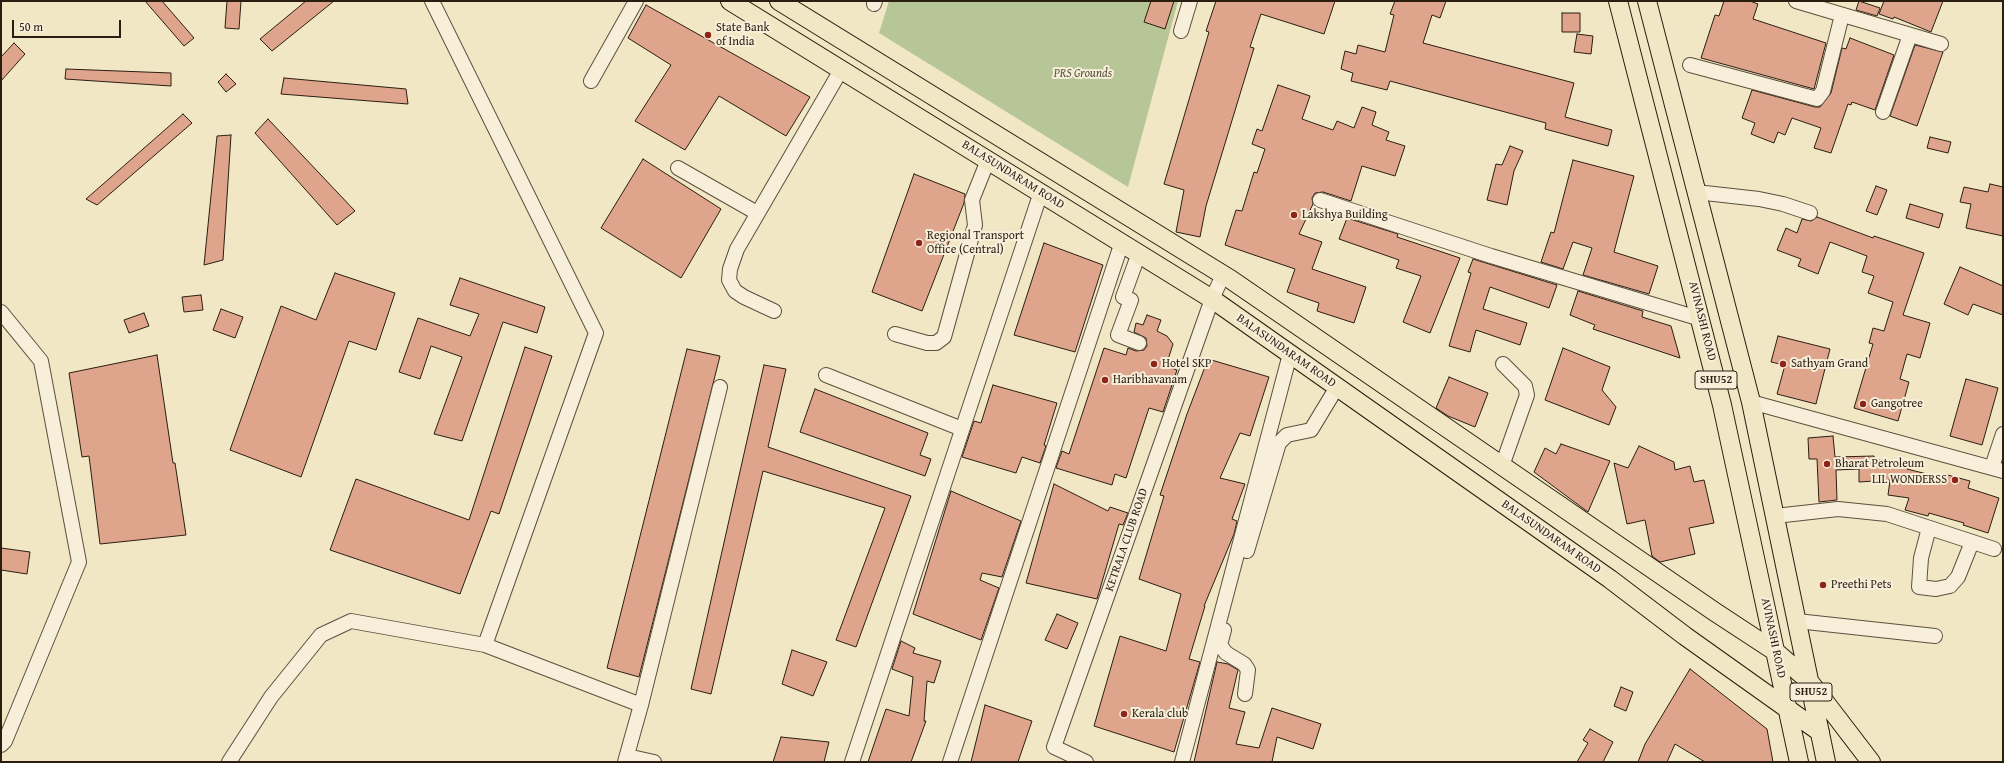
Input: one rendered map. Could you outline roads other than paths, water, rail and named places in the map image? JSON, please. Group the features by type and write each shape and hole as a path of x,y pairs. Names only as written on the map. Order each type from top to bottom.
{"main road":[{"name":"BALASUNDARAM ROAD","path":"730,1 1212,299 1610,579 1685,636 1820,732"},
{"path":"779,1 1223,275 1715,612 1776,652 1809,681 1871,762"},
{"name":"AVINASHI ROAD","path":"1618,1 1722,405 1799,762"},
{"name":"SHU52","path":"1647,1 1751,402 1826,762"},
{"path":"992,162 1008,141"}],"street":[{"path":"432,1 596,333 485,645"},
{"path":"591,81 636,1"},
{"path":"1181,31 1190,1"},
{"path":"1796,1 1941,44"},
{"path":"1690,65 1817,99 1823,91 1842,14"},
{"path":"1883,112 1910,35"},
{"path":"774,311 744,297 735,291 729,280 730,269 737,249 757,213 841,70"},
{"path":"895,334 927,343 936,343 944,337 975,226 972,200 992,162"},
{"path":"678,168 757,213"},
{"path":"852,762 1041,192"},
{"path":"1696,192 1759,198 1810,213"},
{"path":"1320,200 1491,256 1701,319"},
{"path":"950,762 1122,242"},
{"path":"1139,253 1123,297 1131,300 1118,335 1139,343"},
{"path":"1212,299 1223,275"},
{"name":"KETRALA CLUB ROAD","path":"1086,762 1054,747 1212,299"},
{"path":"1,312 41,361 80,562 5,741 1,745"},
{"path":"1182,762 1290,354"},
{"path":"1502,466 1527,395 1525,386 1503,364"},
{"path":"826,375 962,429"},
{"path":"654,762 626,759 641,705 720,387"},
{"path":"1245,694 1248,670 1244,664 1226,653 1220,645 1234,590 1279,443 1287,435 1311,430 1337,387"},
{"path":"1751,402 1998,469 2003,434"},
{"path":"1775,516 1838,509 1887,514 1994,549"},
{"path":"1929,528 1921,558 1919,587 1936,589 1950,586 1958,577 1972,542"},
{"path":"229,762 271,697 321,634 351,621 485,645 641,705"},
{"path":"1797,621 1936,636"}],"place":[{"name":"State Bank of India","path":"708,35"},
{"name":"Lakshya Building","path":"1294,215"},
{"name":"Regional Transport Office (Central)","path":"919,243"},
{"name":"Hotel SKP","path":"1154,364"},
{"name":"Sathyam Grand","path":"1783,364"},
{"name":"Haribhavanam","path":"1105,380"},
{"name":"Gangotree","path":"1863,404"},
{"name":"Bharat Petroleum","path":"1827,464"},
{"name":"LIL WONDERSS","path":"1955,480"},
{"name":"Preethi Pets","path":"1823,585"},
{"name":"Kerala club","path":"1124,714"}],"park label":[{"name":"PRS Grounds","path":"1083,74"}]}
